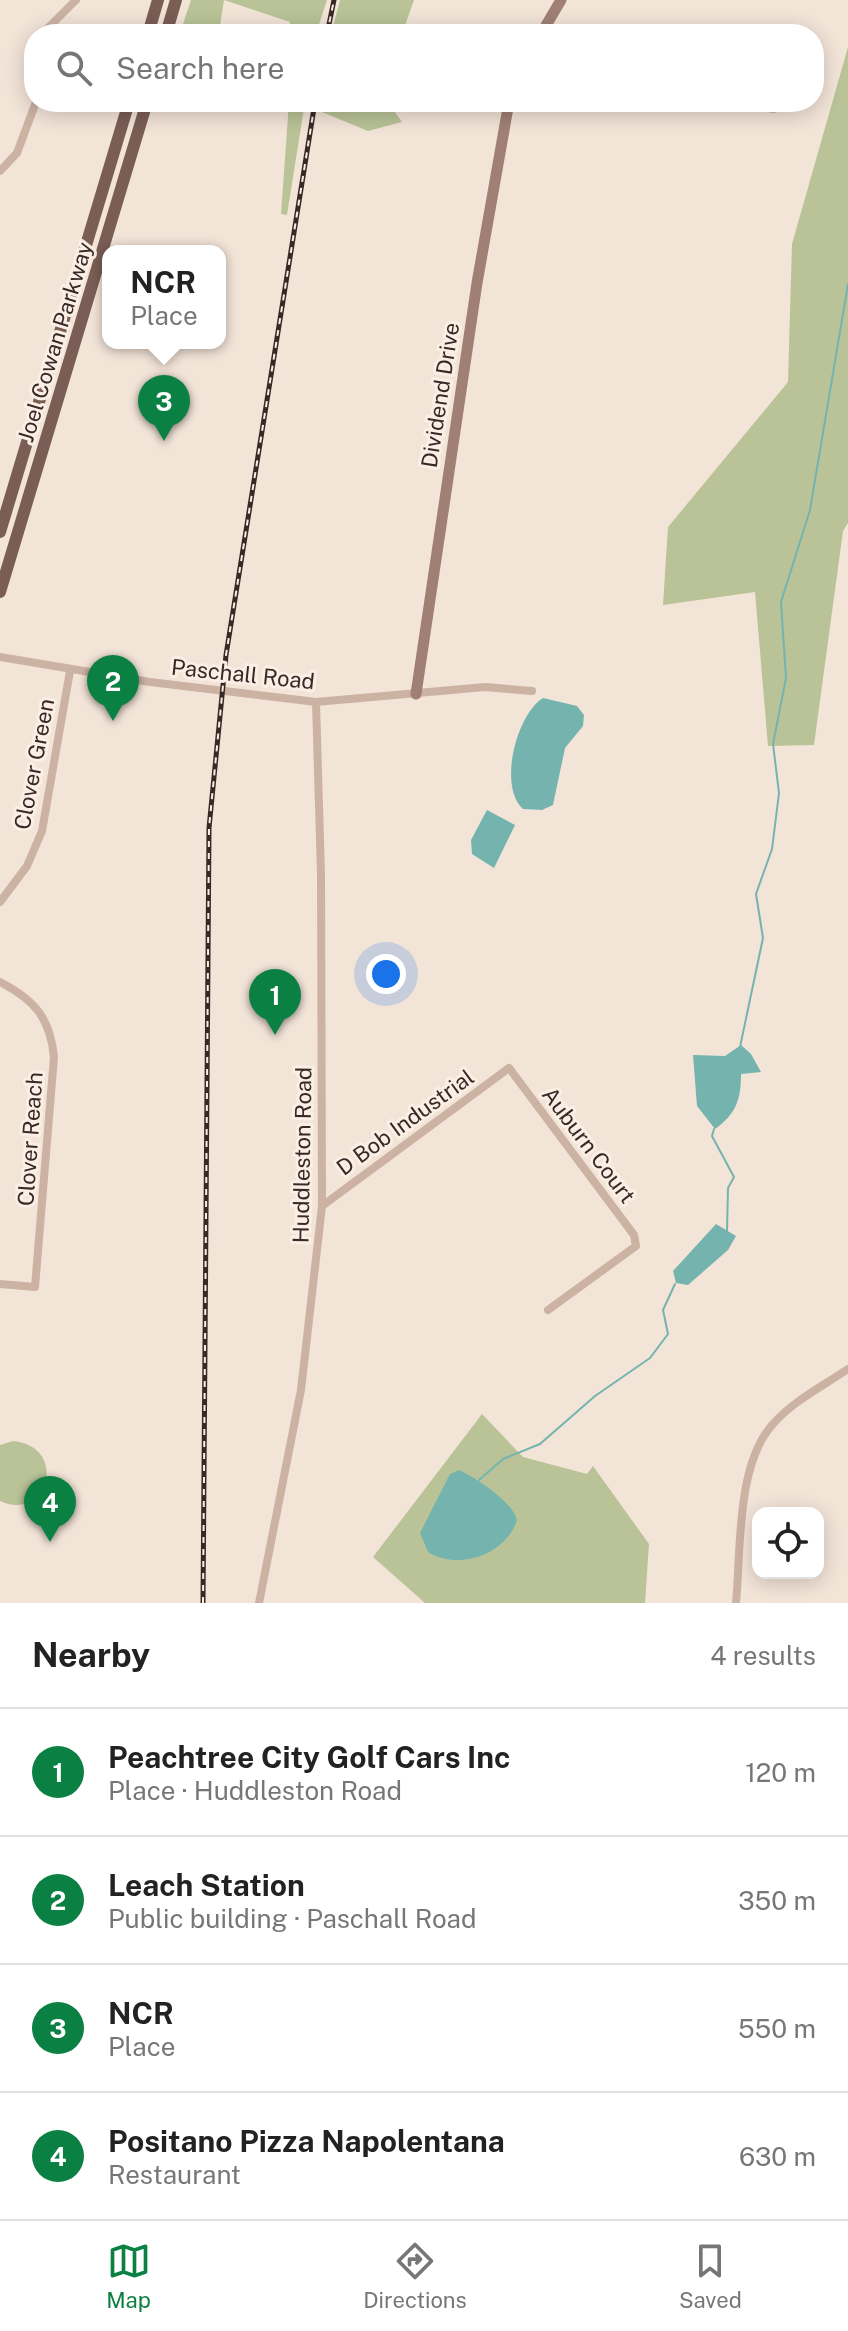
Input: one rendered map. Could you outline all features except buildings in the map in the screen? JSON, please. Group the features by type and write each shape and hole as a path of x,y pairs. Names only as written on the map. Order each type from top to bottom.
{"main road":[{"path":"151,24 158,0"},
{"path":"169,24 176,0"},
{"name":"Joel Cowan Parkway","path":"0,532 126,112"},
{"name":"Joel Cowan Parkway","path":"104,245 144,112"},
{"name":"Joel Cowan Parkway","path":"0,592 102,252"}],"street":[{"path":"52,24 76,0"},
{"path":"547,24 561,0"},
{"path":"0,171 17,153 32,112"},
{"name":"Dividend Drive","path":"416,694 461,384 507,112"},
{"name":"Paschall Road","path":"0,657 70,671 316,702 485,687 532,691"},
{"name":"Clover Green","path":"0,902 27,866 42,831 70,671"},
{"name":"Huddleston Road","path":"259,1603 301,1390 322,1206 321,874 316,702"},
{"name":"Clover Reach","path":"0,982 27,997 42,1013 52,1039 54,1072 35,1287 0,1284"},
{"name":"D Bob Industrial","path":"322,1206 509,1068"},
{"name":"Auburn Court","path":"509,1068 634,1235 636,1246 548,1310"},
{"path":"736,1603 746,1491 757,1449 771,1425 784,1412 848,1369"}],"green space":[{"path":"191,0 224,0 220,24 183,24"},
{"path":"224,0 327,0 319,24 290,22"},
{"path":"340,0 414,0 406,24 334,24"},
{"path":"848,47 848,523 843,531 814,745 768,746 755,592 663,605 668,527 788,382 792,244"},
{"path":"288,112 303,112 287,215 281,214"},
{"path":"322,112 395,112 402,122 368,131"},
{"path":"482,1414 523,1457 587,1474 593,1466 649,1544 645,1603 425,1603 373,1557"},
{"path":"13,1441 31,1446 42,1456 46,1468 46,1482 40,1493 30,1502 16,1505 0,1501 0,1445"}],"water":[{"path":"543,698 577,706 584,715 583,726 565,748 553,805 542,810 523,809 512,785 514,752 525,719"},
{"path":"487,810 515,825 494,868 472,854 471,840"},
{"path":"741,1045 751,1054 761,1072 741,1074 736,1106 715,1129 697,1106 693,1055 725,1056"},
{"path":"716,1224 736,1236 728,1250 688,1285 676,1283 673,1271"},
{"path":"459,1470 501,1498 517,1520 503,1542 492,1551 453,1560 428,1552 420,1533 450,1474"}],"waterway":[{"path":"740,1047 763,938 756,894 772,849 779,793 773,744 786,678 781,602 810,510 848,284"},
{"path":"714,1129 712,1136 734,1177 728,1188 727,1231"},
{"path":"479,1480 503,1459 540,1444 595,1396 650,1358 668,1334 663,1310 675,1284"}],"railway":[{"path":"329,24 334,0"},
{"path":"203,1603 209,828 226,655 313,112"}],"place":[{"name":"NCR","path":"164,441"},
{"name":"Leach Station","path":"113,721"},
{"name":"Peachtree City Golf Cars Inc","path":"275,1035"},
{"name":"Positano Pizza Napolentana","path":"50,1542"}]}
